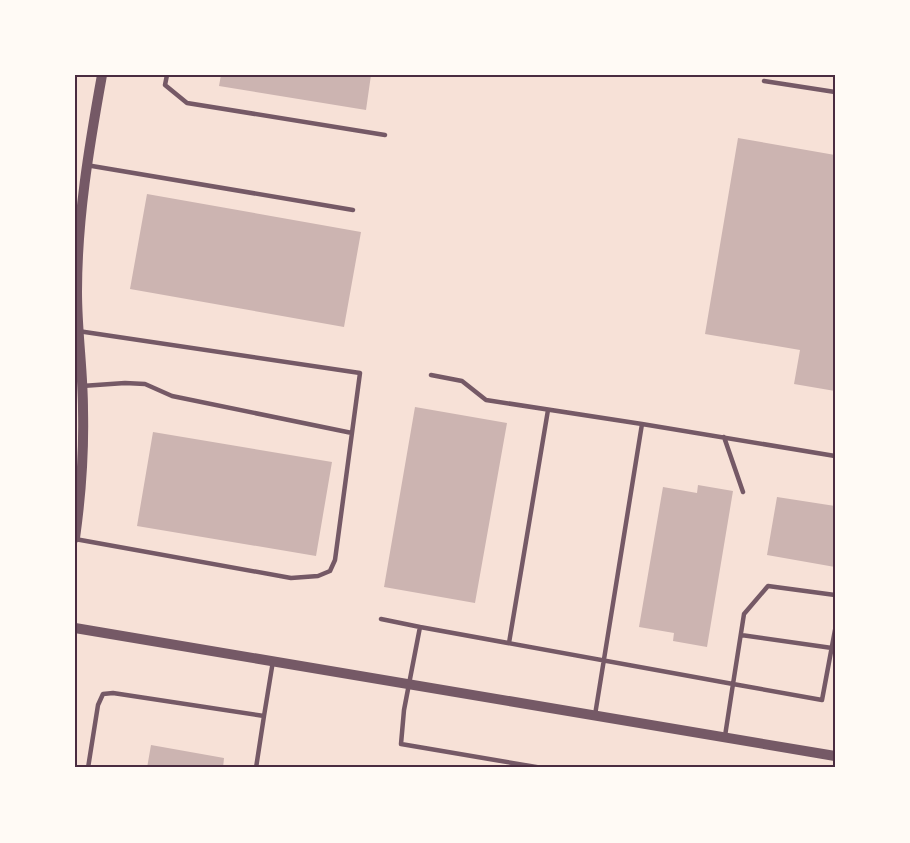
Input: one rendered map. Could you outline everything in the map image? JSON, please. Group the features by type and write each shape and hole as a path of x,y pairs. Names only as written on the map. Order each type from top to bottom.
{"street":[{"path":"75,539 83,460 79,410 82,386 77,331 79,194 102,75"},
{"path":"75,628 835,756"}],"lane":[{"path":"167,75 165,85 187,103 385,135"},
{"path":"764,81 835,92"},
{"path":"86,165 353,210"},
{"path":"75,539 291,578 318,576 330,571 334,560 360,373 77,331"},
{"path":"430,375 462,381 486,400 835,456"},
{"path":"82,386 145,384 172,396 352,433"},
{"path":"509,643 548,410"},
{"path":"595,716 642,424"},
{"path":"724,437 743,492"},
{"path":"724,737 744,614 768,586 835,595"},
{"path":"381,620 822,700 835,630"},
{"path":"420,627 401,744 542,768"},
{"path":"741,635 832,648"},
{"path":"256,768 273,661"},
{"path":"88,768 98,705 103,694 113,693 264,716"}],"building":[{"path":"221,75 371,75 366,110 219,86"},
{"path":"738,138 835,155 835,391 794,384 800,350 705,334"},
{"path":"147,194 361,232 344,327 130,289"},
{"path":"415,407 507,423 475,603 384,587"},
{"path":"153,432 332,462 316,556 137,526"},
{"path":"698,485 733,491 707,647 673,641 674,633 639,627 663,487 697,493"},
{"path":"777,497 835,506 835,567 767,555"},
{"path":"151,745 224,758 223,768 147,768"}]}
